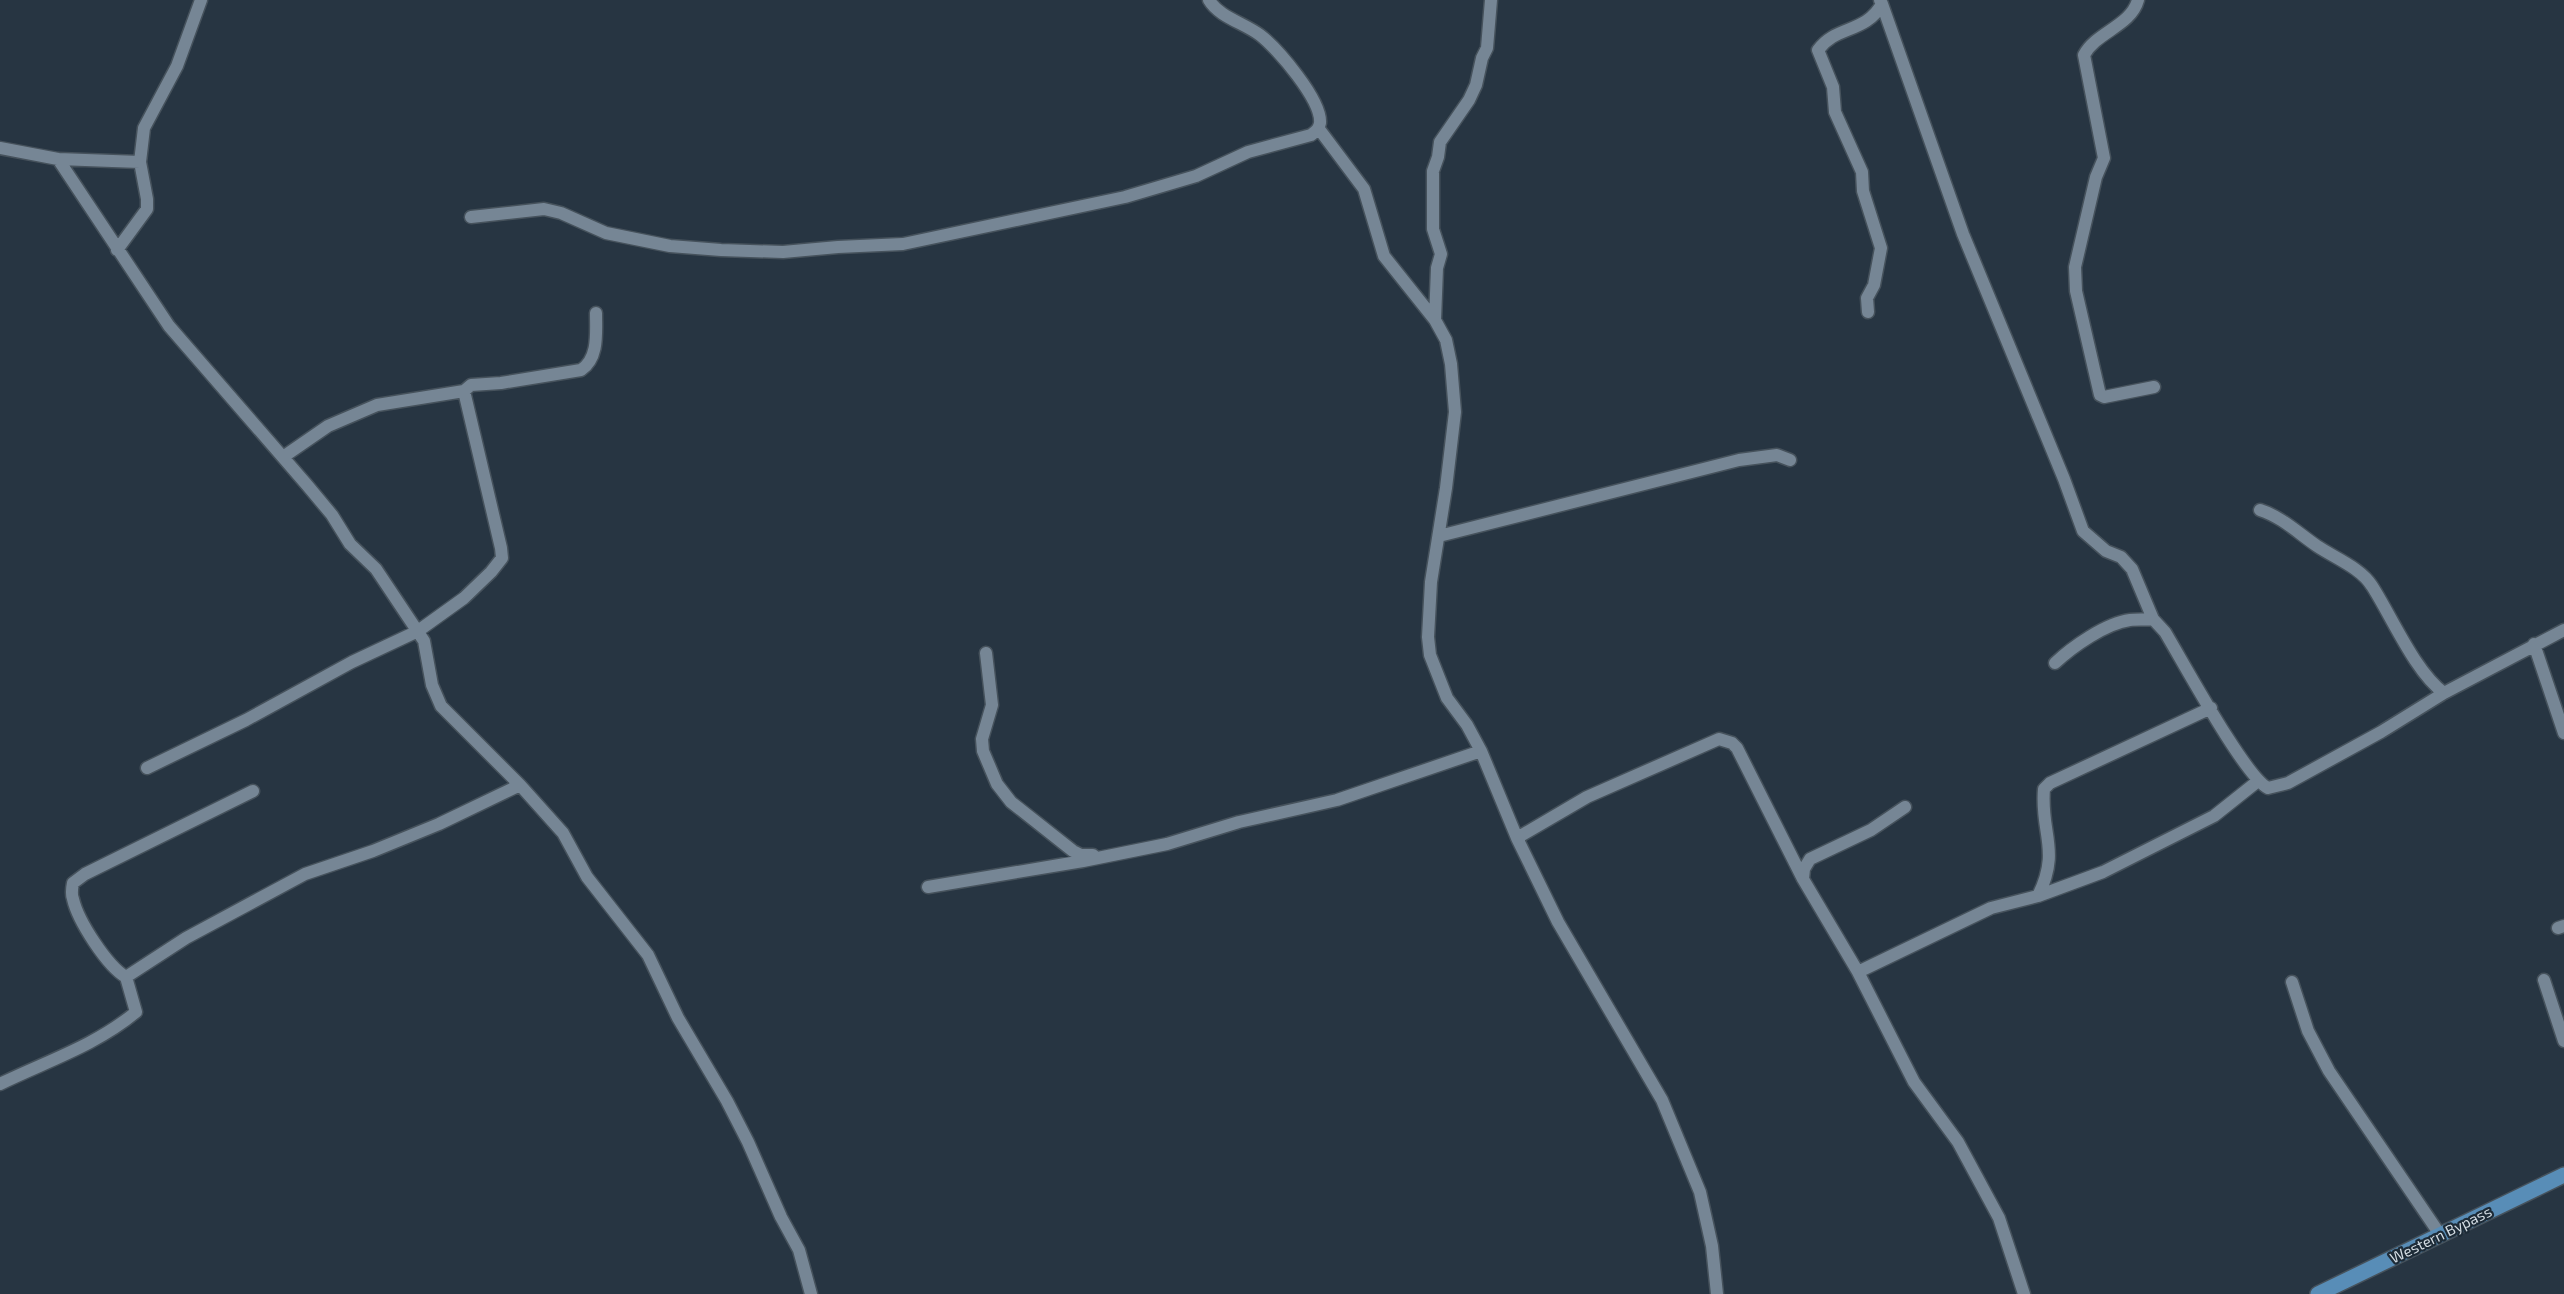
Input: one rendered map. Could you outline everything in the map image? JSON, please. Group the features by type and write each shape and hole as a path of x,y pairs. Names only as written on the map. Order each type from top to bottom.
{"main road":[{"name":"Western Bypass","path":"2318,1294 2564,1175"}],"street":[{"path":"116,250 146,209 147,200 140,162 144,128 177,66 201,0"},
{"path":"471,217 544,209 562,213 606,233 670,246 713,250 782,252 838,246 903,244 1060,212 1150,190 1196,176 1248,152 1311,135 1319,128 1320,121 1317,106 1274,46 1259,34 1218,10 1208,0"},
{"path":"1435,320 1437,268 1441,254 1433,228 1433,171 1438,157 1440,142 1469,100 1476,85 1482,58 1487,48 1491,0"},
{"path":"2138,0 2133,12 2090,44 2084,55 2104,158 2094,185 2075,267 2076,291 2100,395 2104,397 2154,387"},
{"path":"1868,312 1867,298 1874,285 1881,248 1863,191 1862,172 1836,112 1833,86 1818,50 1826,40 1866,23 1875,16 1881,2"},
{"path":"1881,2 1963,234 2064,479 2082,531 2102,548 2121,557 2132,569 2153,619 2165,632 2237,752 2258,781 2268,788 2288,783 2381,732 2444,693 2534,644 2564,630"},
{"path":"1319,128 1364,189 1384,256 1435,320 1446,340 1455,412 1431,582 1428,637 1430,655 1447,698 1467,725 1481,752 1517,838 1558,922 1662,1100 1700,1192 1712,1246 1717,1294"},
{"path":"0,148 58,159 140,162"},
{"path":"58,159 116,250 169,326 332,515 350,544 371,562 424,641 437,700 520,785 563,833 587,877 648,955 656,968 678,1018 727,1100 748,1142 780,1217 799,1250 811,1294"},
{"path":"283,457 328,426 377,405 464,391 471,385 520,381 580,370 589,365 596,344 596,313"},
{"path":"147,768 246,720 352,662 418,631 464,598 492,572 502,558 498,532 464,391"},
{"path":"1439,536 1739,460 1777,454 1790,460"},
{"path":"2260,510 2272,514 2290,525 2366,577 2428,677 2444,693"},
{"path":"2055,663 2072,647 2115,624 2129,620 2153,619"},
{"path":"2534,644 2564,733"},
{"path":"986,653 992,705 982,739 984,751 1000,791 1073,851 1081,854 1123,853"},
{"path":"2038,896 2048,877 2050,857 2042,808 2044,789 2050,783 2211,708"},
{"path":"1517,838 1596,793 1684,753 1719,739 1726,740 1736,748 1803,879 1858,972 1914,1082 1958,1142 1994,1209 2024,1294"},
{"path":"928,887 1167,844 1248,820 1337,800 1481,752"},
{"path":"1858,972 1991,908 2038,896 2103,872 2214,816 2258,781"},
{"path":"126,977 186,938 305,874 373,851 439,824 520,785"},
{"path":"0,1084 42,1064 76,1052 109,1033 136,1012 126,977 114,970 99,950 72,898 73,883 85,874 253,791"},
{"path":"1803,879 1804,869 1810,859 1871,830 1905,807"},
{"path":"2544,980 2564,1040"},
{"path":"2292,982 2308,1031 2329,1071 2441,1236"}]}
